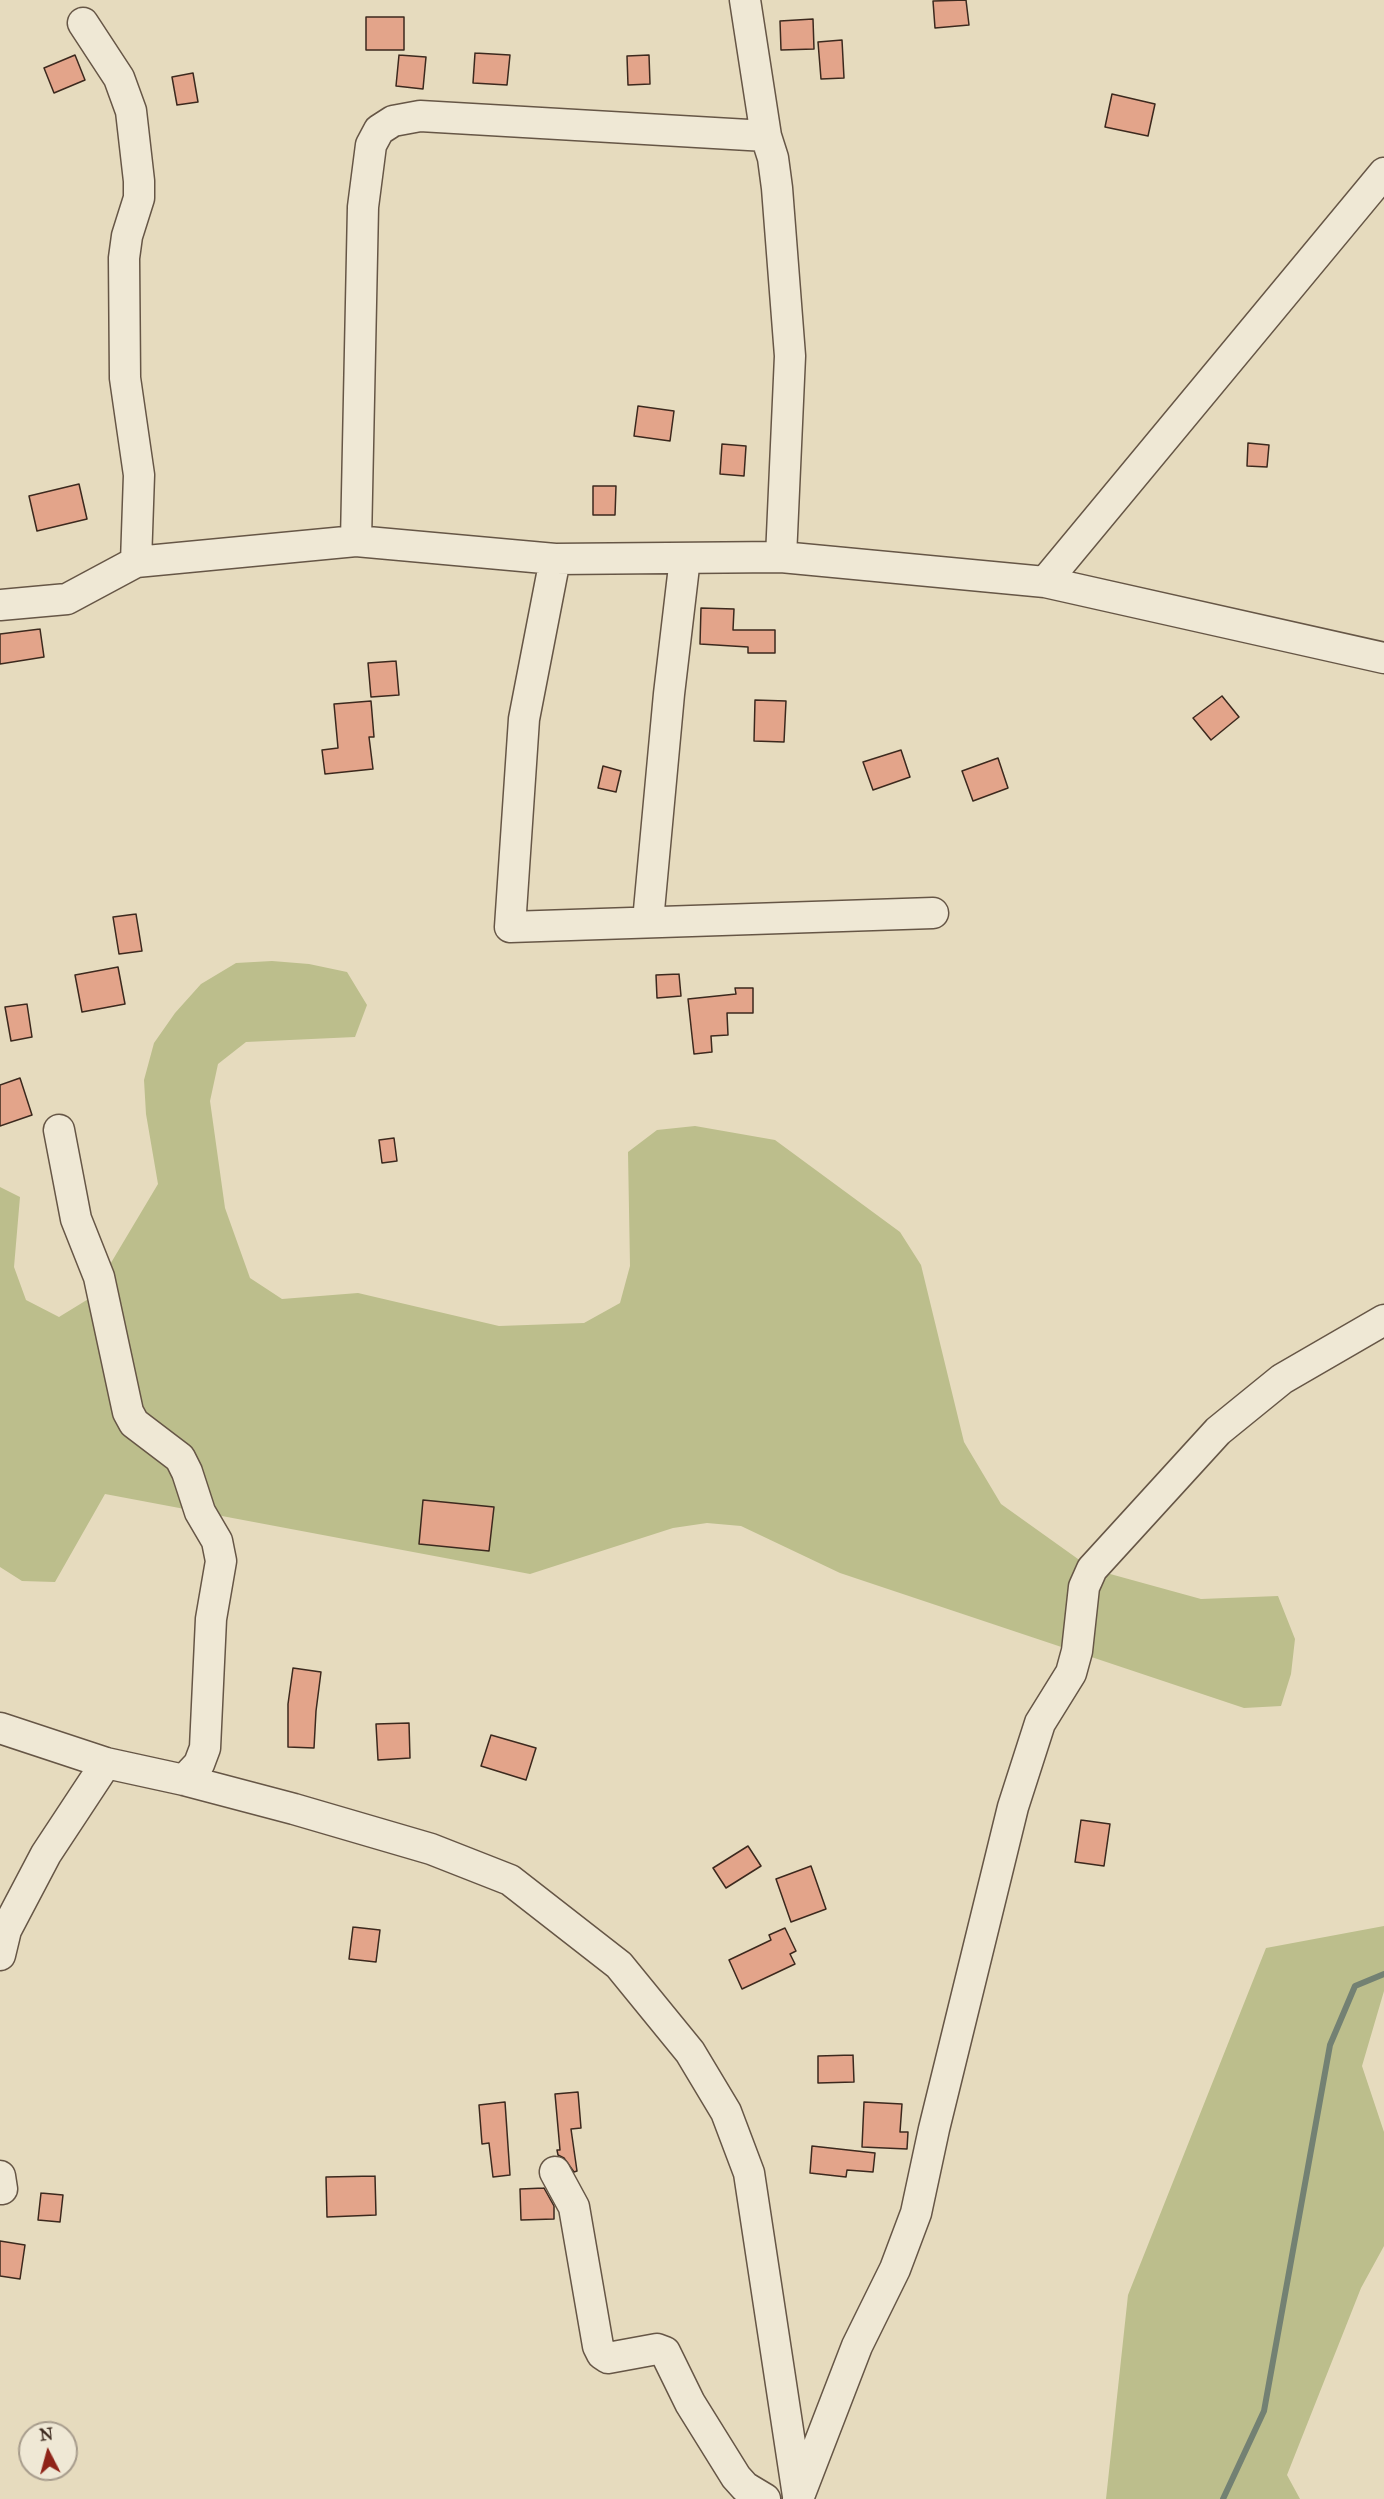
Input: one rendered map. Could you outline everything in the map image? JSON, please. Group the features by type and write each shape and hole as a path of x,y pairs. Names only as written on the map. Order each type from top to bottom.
{"street":[{"path":"745,0 766,136 773,158 777,188 790,356 781,557"},
{"path":"83,23 119,78 131,111 139,181 139,198 127,236 124,258 125,378 139,476 136,562"},
{"path":"356,541 363,207 371,146 379,130 393,121 420,116 766,136"},
{"path":"1045,582 1384,173"},
{"path":"0,605 67,599 136,562 356,541 555,560 781,557 1045,582 1384,658"},
{"path":"648,921 669,694 685,558"},
{"path":"555,560 524,719 510,927 933,913"},
{"path":"58,1130 76,1219 99,1277 128,1412 134,1422 180,1458 200,1512 217,1540 221,1561 218,1589 211,1619 205,1748 199,1764 184,1780"},
{"path":"798,2499 856,2346 895,2268 916,2213 939,2106 1013,1807 1040,1723 1071,1673 1077,1651 1084,1587 1092,1569 1218,1431 1282,1379 1384,1320"},
{"path":"0,1728 106,1763 184,1780 294,1809 431,1849 510,1880 619,1965 690,2052 726,2112 749,2173 795,2466 798,2499"},
{"path":"0,1955 6,1930 46,1854 106,1763"},
{"path":"555,2172 574,2207 598,2346 602,2354 608,2358 657,2349 665,2352 690,2403 736,2477 746,2487 765,2499"}],"green space":[{"path":"272,961 309,964 347,972 367,1005 355,1037 246,1042 218,1064 210,1101 225,1208 250,1278 282,1299 358,1293 499,1326 584,1323 620,1303 630,1266 628,1152 657,1130 695,1126 775,1140 900,1232 921,1265 964,1442 1001,1504 1092,1569 1201,1599 1278,1596 1295,1639 1291,1674 1281,1706 1244,1708 840,1573 741,1526 707,1523 673,1528 530,1574 105,1494 55,1582 22,1581 0,1567 0,1187 20,1197 14,1267 26,1300 59,1317 90,1298 158,1184 146,1114 144,1080 154,1043 175,1013 201,984 236,963"},
{"path":"1384,1926 1384,1991 1362,2066 1384,2132 1384,2246 1361,2288 1287,2475 1300,2499 1106,2499 1128,2295 1266,1948"}],"building":[{"path":"966,0 969,25 935,28 933,1"},
{"path":"366,17 404,17 404,50 366,50"},
{"path":"813,19 814,49 781,50 780,21"},
{"path":"842,40 844,78 821,79 818,42"},
{"path":"475,53 510,55 507,85 473,83"},
{"path":"75,55 85,80 54,93 44,68"},
{"path":"399,55 426,57 423,89 396,86"},
{"path":"649,55 650,84 628,85 627,56"},
{"path":"193,73 198,102 177,105 172,77"},
{"path":"1112,94 1155,104 1148,136 1105,127"},
{"path":"638,406 674,411 670,441 634,436"},
{"path":"1248,443 1269,445 1267,467 1247,466"},
{"path":"722,444 746,446 744,476 720,474"},
{"path":"79,484 87,519 37,531 29,496"},
{"path":"593,486 616,486 615,515 593,515"},
{"path":"701,608 734,609 733,630 775,630 775,653 748,653 748,647 700,644"},
{"path":"40,629 44,657 0,664 0,634"},
{"path":"396,661 399,695 371,697 368,663"},
{"path":"1222,696 1239,717 1211,740 1193,718"},
{"path":"755,700 786,701 784,742 754,741"},
{"path":"371,701 374,737 369,737 373,769 325,774 322,750 338,748 334,704"},
{"path":"901,750 910,777 873,790 863,762"},
{"path":"998,758 1008,788 973,801 962,771"},
{"path":"603,766 621,771 616,792 598,788"},
{"path":"136,914 142,951 119,954 113,917"},
{"path":"118,967 125,1004 82,1012 75,975"},
{"path":"679,974 681,996 657,998 656,975"},
{"path":"735,988 753,988 753,1013 727,1013 728,1035 711,1036 712,1052 694,1054 688,999 736,994"},
{"path":"27,1004 32,1037 11,1041 5,1007"},
{"path":"20,1078 32,1115 0,1126 0,1085"},
{"path":"394,1138 397,1161 382,1163 379,1140"},
{"path":"423,1500 494,1507 489,1551 419,1544"},
{"path":"293,1668 321,1672 314,1748 288,1747 288,1704"},
{"path":"409,1723 410,1758 378,1760 376,1724"},
{"path":"491,1735 536,1748 526,1780 481,1766"},
{"path":"1081,1820 1110,1824 1104,1866 1075,1862"},
{"path":"748,1846 761,1866 726,1888 713,1868"},
{"path":"811,1866 826,1909 791,1922 776,1879"},
{"path":"353,1927 380,1930 376,1962 349,1959"},
{"path":"785,1928 796,1951 790,1954 795,1964 742,1989 729,1960 771,1940 769,1935"},
{"path":"853,2055 854,2082 818,2083 818,2056"},
{"path":"578,2092 581,2128 571,2129 577,2171 574,2172 564,2158 558,2155 557,2150 560,2150 555,2094"},
{"path":"505,2102 510,2175 493,2177 489,2143 482,2144 479,2105"},
{"path":"864,2102 902,2104 900,2132 908,2132 907,2149 862,2147"},
{"path":"812,2146 875,2153 873,2172 847,2170 846,2177 810,2173"},
{"path":"375,2176 376,2215 327,2217 326,2177"},
{"path":"544,2188 554,2206 554,2219 521,2220 520,2189"},
{"path":"41,2193 63,2195 60,2222 38,2220"},
{"path":"0,2241 25,2245 20,2279 0,2276"}],"waterway":[{"path":"1223,2499 1264,2411 1330,2045 1355,1986 1384,1974"}]}
